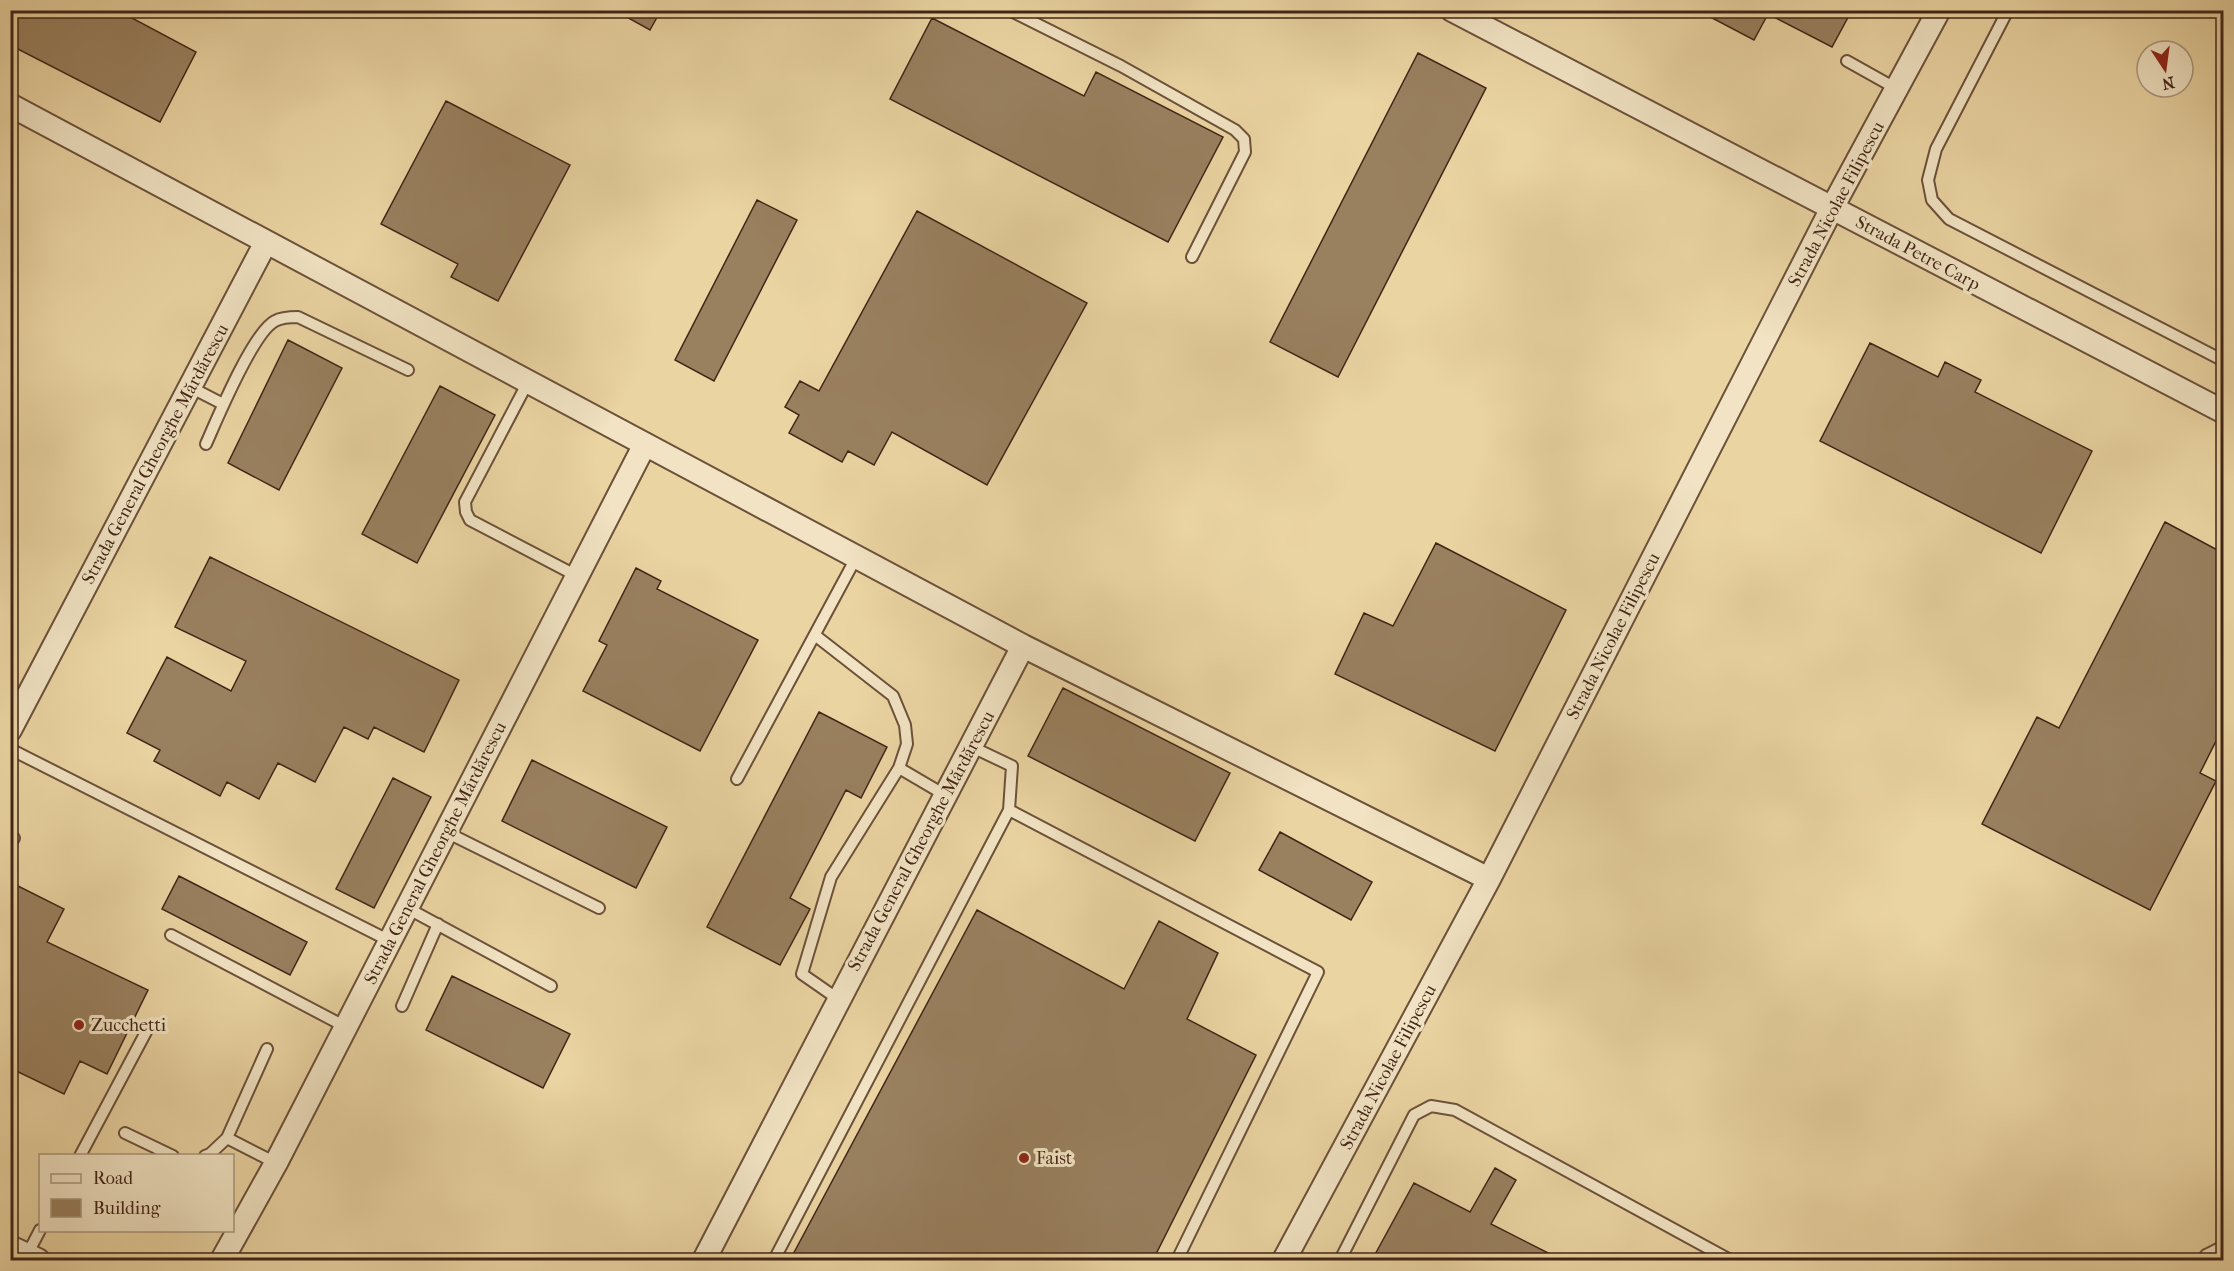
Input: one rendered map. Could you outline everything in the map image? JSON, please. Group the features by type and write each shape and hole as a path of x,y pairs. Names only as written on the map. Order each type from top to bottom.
{"street":[{"name":"Strada Nicolae Filipescu","path":"1284,1260 1489,879 1832,208 1939,10"},
{"name":"Strada Petre Carp","path":"1467,14 2223,412"},
{"path":"10,105 1023,646 1489,879"},
{"name":"Strada General Gheorghe Mărdărescu","path":"10,730 266,242"},
{"name":"Strada General Gheorghe Mărdărescu","path":"222,1260 276,1163 645,444"},
{"name":"Strada General Gheorghe Mărdărescu","path":"704,1260 1023,646"}],"lane":[{"path":"1009,10 1121,66 1235,130 1244,139 1245,152 1192,257"},
{"path":"2008,10 1936,149 1928,180 1932,200 1949,219 2223,361"},
{"path":"1847,60 1897,90"},
{"path":"207,444 224,404 254,346 273,321 286,317 298,317 408,370"},
{"path":"528,382 465,502 466,512 470,519 577,576"},
{"path":"190,387 224,404"},
{"path":"737,779 816,636 857,556"},
{"path":"816,636 893,696 904,725 907,744 898,768 831,877 802,974 838,999"},
{"path":"774,1260 1009,810 1012,766 970,746"},
{"path":"10,749 390,941"},
{"path":"898,768 945,795"},
{"path":"1009,810 1318,972 1177,1260"},
{"path":"446,832 599,908"},
{"path":"407,908 552,986"},
{"path":"402,1006 438,924"},
{"path":"171,935 346,1027"},
{"path":"81,1154 146,1032"},
{"path":"210,1154 227,1138 267,1049"},
{"path":"1340,1260 1414,1115 1431,1106 1455,1110 1730,1260"},
{"path":"125,1133 171,1154"},
{"path":"227,1138 276,1163"},
{"path":"25,1254 39,1232"},
{"path":"2202,1260 2223,1246"}],"building":[{"path":"10,10 117,10 196,52 160,122 10,45"},
{"path":"614,10 661,10 650,30"},
{"path":"1697,10 1852,10 1832,47 1768,14 1754,40"},
{"path":"932,18 1084,96 1096,72 1223,137 1168,242 890,99"},
{"path":"1418,53 1486,88 1338,377 1270,342"},
{"path":"446,101 570,165 498,301 451,277 458,264 381,224"},
{"path":"757,200 797,220 714,381 675,360"},
{"path":"917,211 1087,303 987,485 892,432 874,465 848,451 842,462 789,433 799,415 785,407 800,381 819,391"},
{"path":"288,340 342,368 279,490 228,463"},
{"path":"1870,343 1938,377 1945,362 1981,380 1975,392 2092,451 2041,553 1820,441"},
{"path":"440,386 495,415 417,563 362,534"},
{"path":"2165,522 2223,553 2223,727 2200,773 2216,781 2150,910 1982,824 2037,717 2059,728"},
{"path":"1436,543 1566,610 1495,751 1335,674 1364,613 1393,626"},
{"path":"210,557 459,680 424,752 374,727 368,739 344,727 315,782 278,763 259,799 227,782 220,796 154,761 160,750 127,733 167,657 231,691 246,661 175,627"},
{"path":"636,568 661,581 657,589 758,640 700,751 583,691 607,645 599,641"},
{"path":"1063,688 1230,773 1195,841 1028,756"},
{"path":"819,712 887,747 861,798 846,790 790,898 810,909 780,965 707,927"},
{"path":"532,760 667,827 636,888 502,821"},
{"path":"393,778 431,797 374,908 336,889"},
{"path":"1280,832 1372,882 1351,920 1259,870"},
{"path":"179,876 307,942 290,975 162,909"},
{"name":"Zucchetti","path":"10,882 64,909 47,942 148,990 107,1074 80,1061 64,1094 10,1068"},
{"name":"Faist","path":"977,910 1124,989 1159,921 1218,953 1187,1019 1256,1055 1153,1260 790,1260"},
{"path":"452,976 570,1034 543,1088 426,1030"},
{"path":"1495,1168 1516,1180 1491,1224 1562,1260 1372,1260 1414,1183 1470,1212"}],"place":[{"name":"Zucchetti","path":"79,1025"},
{"name":"Faist","path":"1024,1158"}]}
